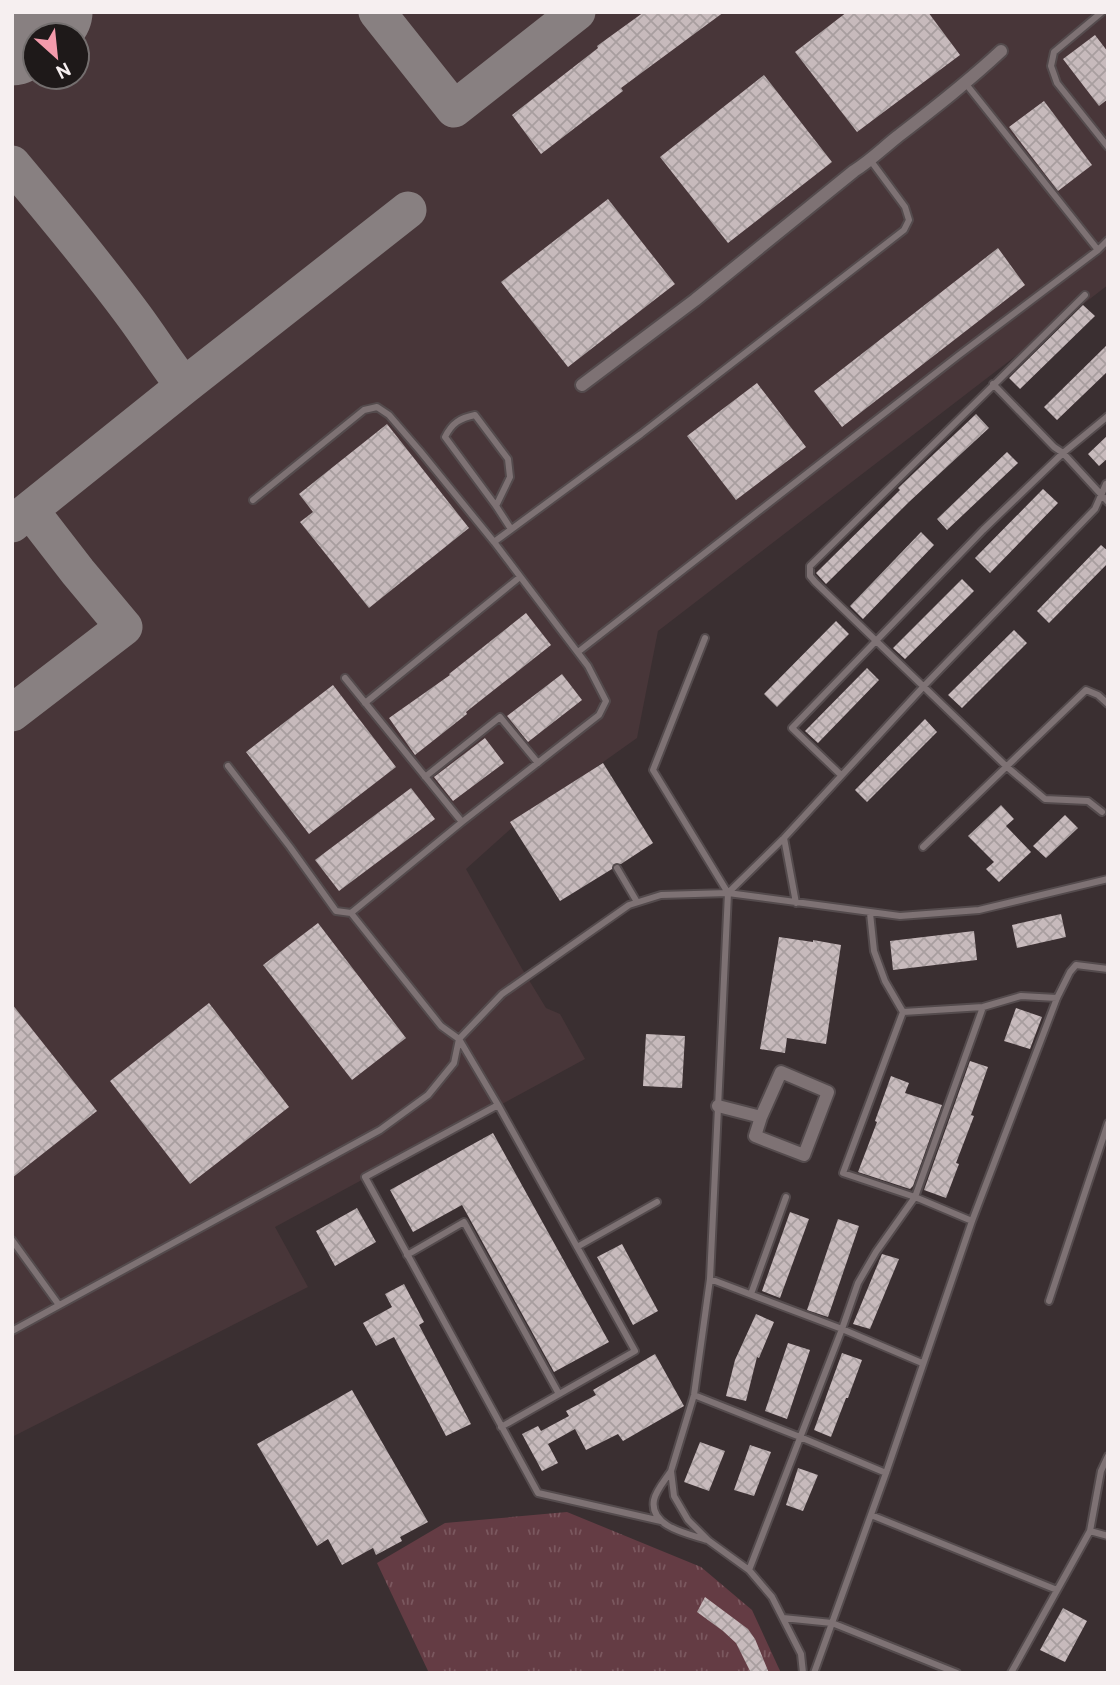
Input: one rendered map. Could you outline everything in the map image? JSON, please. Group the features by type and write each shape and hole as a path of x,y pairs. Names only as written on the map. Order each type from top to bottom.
{"street":[{"path":"582,386 870,161 966,84 1001,51"},
{"path":"781,1072 828,1092 804,1156 755,1136 761,1117 781,1072"},
{"path":"718,1106 761,1117"}],"lane":[{"path":"1102,12 1054,52 1051,66 1057,83 1108,147"},
{"path":"966,84 1098,250"},
{"path":"494,542 641,434 904,230 909,220 905,207 870,161"},
{"path":"578,652 1108,240"},
{"path":"1085,295 810,566 810,576 1007,767 1045,799 1087,802 1102,812"},
{"path":"993,384 1108,502"},
{"path":"253,500 364,410 377,407 389,415 494,542 588,666 606,701 599,715 351,913"},
{"path":"496,506 510,477 509,459 475,415 463,417 451,426 445,437 511,529"},
{"path":"841,775 792,728 983,530 1063,453 1108,416"},
{"path":"728,893 1095,509 1108,483"},
{"path":"365,703 520,577"},
{"path":"705,638 653,770 728,893 709,1279 694,1395 671,1471 654,1499 654,1510 668,1527 709,1541"},
{"path":"345,678 462,822"},
{"path":"923,847 1086,690 1098,695 1108,704"},
{"path":"425,777 500,717 538,763"},
{"path":"228,766 336,911 351,913 441,1026 459,1039 635,1352 501,1427"},
{"path":"783,838 796,903"},
{"path":"617,868 637,902"},
{"path":"12,1331 380,1130 428,1096 454,1063 459,1039 502,994 629,905 661,895 728,893 900,916 979,911 1108,879"},
{"path":"870,913 874,951 885,981 903,1012"},
{"path":"814,1673 972,1221 1057,998 1076,965 1108,969"},
{"path":"903,1012 983,1007 1021,996 1057,998"},
{"path":"749,1570 858,1283 876,1252 915,1197 983,1007"},
{"path":"903,1012 843,1173 915,1197 972,1221"},
{"path":"498,1105 365,1177 538,1493 661,1521"},
{"path":"1049,1301 1108,1123"},
{"path":"751,1294 786,1197"},
{"path":"577,1247 657,1202"},
{"path":"407,1255 464,1223 559,1394"},
{"path":"12,1240 58,1305"},
{"path":"709,1279 842,1329 922,1363"},
{"path":"694,1395 886,1473"},
{"path":"1010,1673 1090,1531 1101,1471 1108,1456"},
{"path":"671,1471 674,1496 688,1520 709,1541 749,1570 772,1597 801,1654 803,1673"},
{"path":"871,1514 1057,1590"},
{"path":"1090,1531 1108,1536"},
{"path":"783,1618 832,1623 957,1673"}],"shaded area":[{"path":"12,12 1108,12 1108,285 658,631 637,738 516,824 466,869 546,1008 560,1014 585,1059 275,1227 308,1287 12,1437"}],"green space":[{"path":"567,1512 701,1567 752,1610 781,1673 429,1673 377,1563 445,1523"}],"building":[{"path":"644,12 724,12 621,88 623,91 541,154 512,115 598,48 597,46"},
{"path":"847,12 928,12 960,55 857,132 795,52"},
{"path":"1095,35 1108,52 1108,99 1099,106 1063,59"},
{"path":"764,75 832,162 728,243 660,157"},
{"path":"1044,101 1092,165 1058,191 1009,127"},
{"path":"608,199 675,284 568,367 501,282"},
{"path":"998,248 1025,285 842,427 814,391"},
{"path":"1083,305 1095,316 1020,389 1009,378"},
{"path":"1108,344 1108,371 1057,420 1044,407"},
{"path":"757,383 806,447 736,500 687,436"},
{"path":"976,414 989,428 826,584 816,573 900,490 898,488"},
{"path":"387,424 469,528 369,608 300,522 313,512 299,494"},
{"path":"1108,435 1108,458 1099,466 1088,454"},
{"path":"1007,452 1018,463 947,530 937,519"},
{"path":"1043,489 1058,503 990,573 975,558"},
{"path":"921,532 934,545 863,619 850,606"},
{"path":"1101,545 1108,551 1108,563 1049,623 1037,611"},
{"path":"962,579 974,591 905,659 893,648"},
{"path":"526,613 551,645 415,755 389,718 450,675"},
{"path":"836,621 849,634 777,707 764,694"},
{"path":"1014,630 1027,643 962,708 948,695"},
{"path":"867,668 879,680 818,743 805,731"},
{"path":"562,674 582,700 528,742 507,716"},
{"path":"333,685 396,767 309,834 246,752"},
{"path":"925,719 937,732 867,802 855,790"},
{"path":"485,738 504,763 453,801 434,777"},
{"path":"603,763 653,843 621,864 614,864 612,869 560,901 510,822"},
{"path":"411,788 435,819 339,891 315,860"},
{"path":"1001,805 1014,819 1006,826 1031,852 999,882 986,869 994,862 968,836"},
{"path":"1065,815 1078,828 1046,858 1033,846"},
{"path":"1061,914 1066,937 1017,948 1012,925"},
{"path":"318,923 406,1038 352,1080 263,965"},
{"path":"974,931 977,960 893,970 890,941"},
{"path":"779,937 841,945 826,1044 787,1038 785,1053 760,1049"},
{"path":"209,1003 289,1107 190,1184 110,1081"},
{"path":"12,1004 97,1111 12,1178"},
{"path":"1016,1008 1042,1017 1030,1049 1004,1041"},
{"path":"646,1034 685,1036 682,1088 643,1086"},
{"path":"970,1061 988,1067 946,1198 924,1190"},
{"path":"891,1076 909,1083 905,1093 942,1105 910,1189 858,1172"},
{"path":"493,1133 609,1342 554,1372 462,1205 413,1232 390,1190"},
{"path":"357,1208 376,1242 335,1266 316,1231"},
{"path":"790,1212 809,1219 780,1298 762,1291"},
{"path":"838,1219 859,1226 828,1317 807,1310"},
{"path":"622,1244 658,1311 633,1325 597,1257"},
{"path":"882,1254 899,1259 870,1329 853,1324"},
{"path":"404,1284 424,1322 419,1325 471,1424 446,1436 394,1337 376,1346 363,1323 392,1307 385,1294"},
{"path":"756,1314 774,1322 759,1358 757,1357 746,1401 726,1396 735,1360"},
{"path":"788,1343 810,1350 787,1419 765,1411"},
{"path":"842,1353 862,1360 831,1437 814,1430"},
{"path":"655,1354 684,1406 623,1441 618,1434 586,1450 575,1429 548,1444 558,1463 542,1471 522,1434 538,1426 541,1431 569,1416 566,1411 596,1395 593,1390"},
{"path":"352,1390 428,1522 400,1537 402,1541 376,1555 373,1548 342,1565 328,1539 317,1546 257,1444"},
{"path":"700,1442 725,1451 709,1491 684,1482"},
{"path":"750,1445 771,1452 754,1496 734,1490"},
{"path":"798,1468 818,1475 803,1511 786,1505"},
{"path":"705,1597 748,1629 769,1673 751,1673 736,1643 697,1612"},
{"path":"1063,1608 1087,1621 1065,1662 1040,1650"}],"taxiway":[{"path":"377,12 454,109 577,12"},
{"path":"12,164 104,277 184,386"},
{"path":"12,524 408,210"},
{"path":"12,713 124,627 30,510"}],"runway":[{"path":"12,39 46,12"}]}
